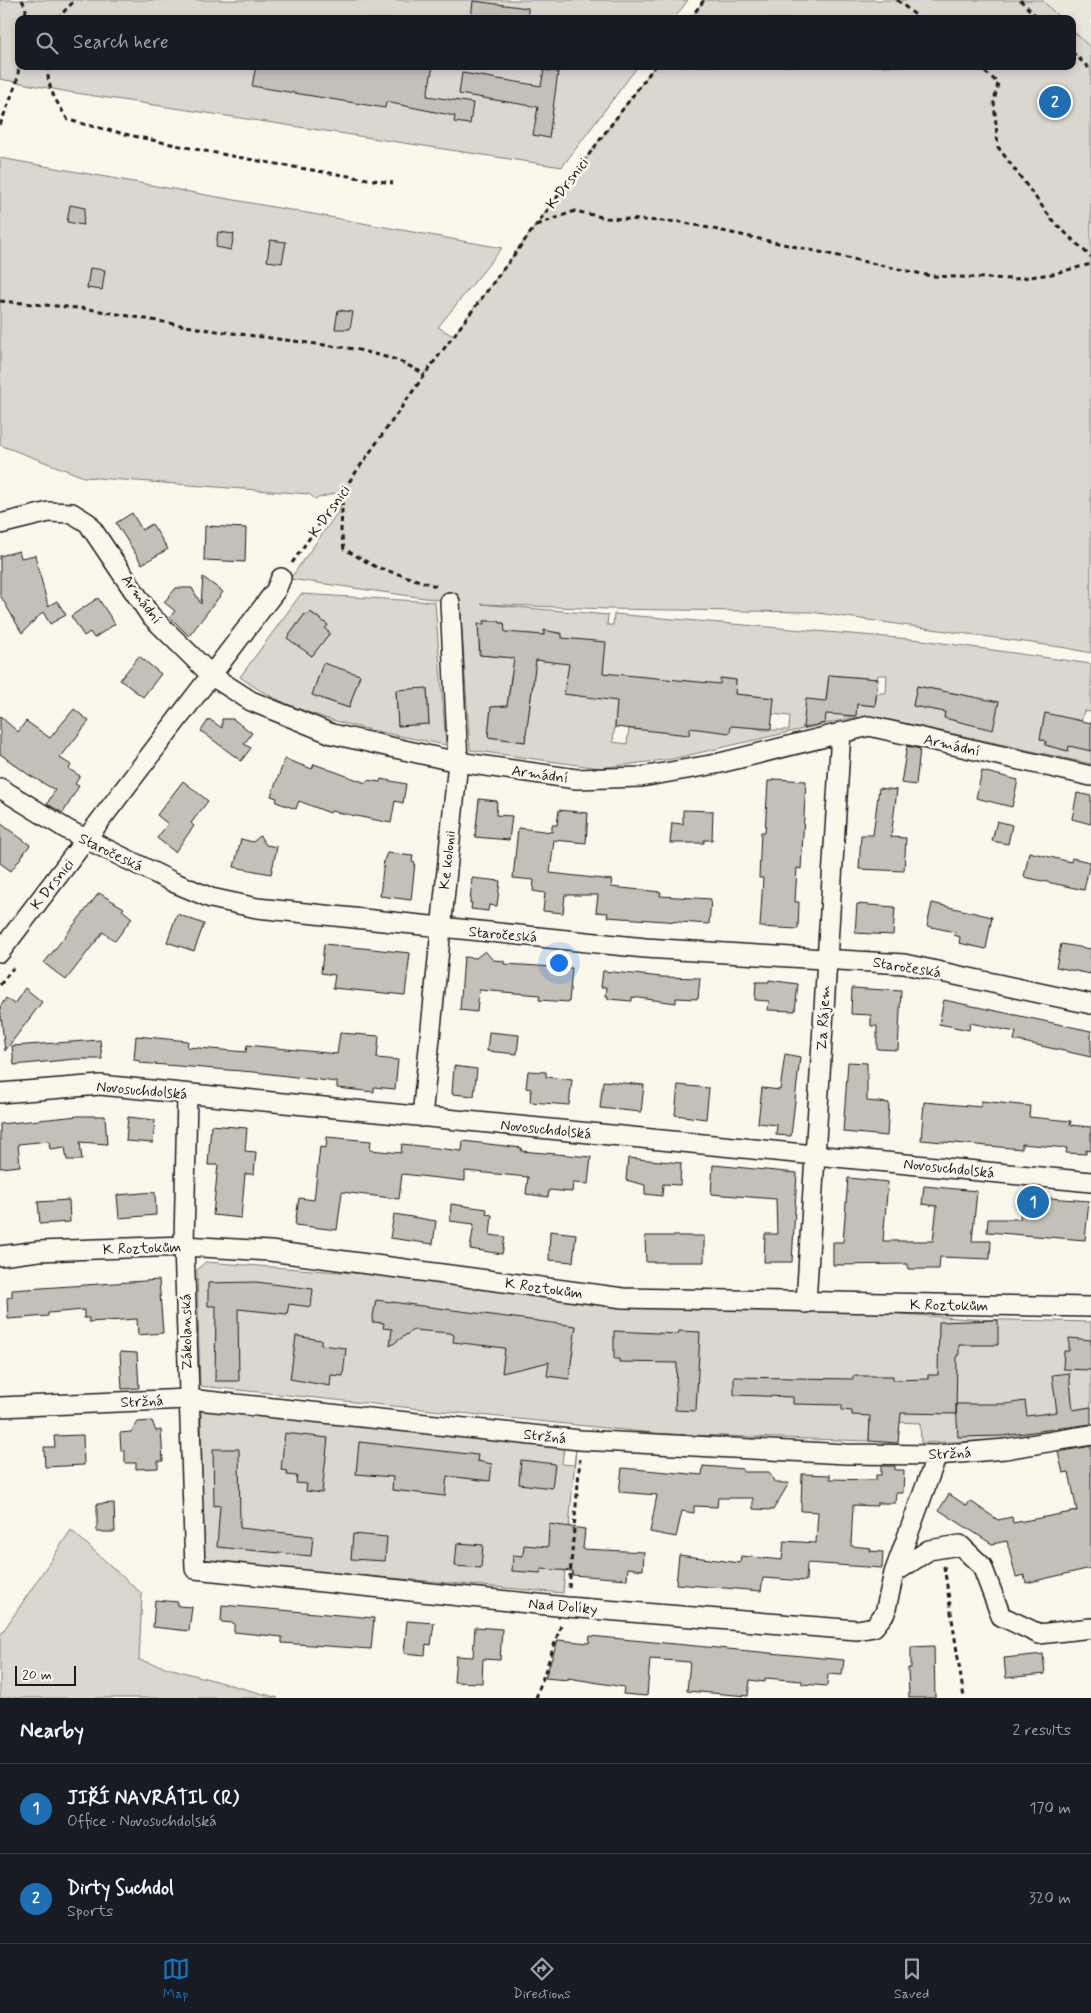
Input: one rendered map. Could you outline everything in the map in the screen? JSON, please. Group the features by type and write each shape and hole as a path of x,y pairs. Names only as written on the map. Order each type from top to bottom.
{"street":[{"name":"Armádní","path":"0,524 49,512 72,513 88,523 102,539 150,615 212,676 251,701 332,734 458,762 576,779 641,777 716,764 869,726 1091,776"},
{"name":"K Drsnici","path":"0,952 212,676 276,590 282,578"},
{"name":"Ke kolonii","path":"422,1117 458,762 450,602"},
{"name":"Za Rájem","path":"806,1304 841,732"},
{"name":"Staročeská","path":"0,788 86,840 211,898 257,908 645,948 904,964 1091,1004"},
{"name":"Novosuchdolská","path":"0,1093 100,1085 1091,1182"},
{"name":"Zákolanská","path":"187,1094 184,1246 195,1569"},
{"name":"K Roztokům","path":"0,1256 39,1251 184,1246 270,1251 623,1298 806,1304 1091,1307"},
{"name":"Stržná","path":"0,1407 188,1399 580,1440 846,1454 937,1455 1005,1449 1091,1435"},
{"name":"Nad Dolíky","path":"195,1569 567,1607 857,1630 874,1627 885,1613 894,1573 937,1455"},
{"path":"894,1573 930,1550 960,1545 982,1566 1000,1616 1039,1634 1091,1628"}],"path":[{"path":"22,0 26,8 25,15"},
{"path":"61,15 75,0"},
{"path":"693,15 704,0"},
{"path":"897,0 915,15"},
{"path":"1020,0 1035,15"},
{"path":"1076,56 1091,70"},
{"path":"0,125 17,82 18,70"},
{"path":"48,70 47,79 51,93 68,120 123,135 305,169 393,183"},
{"name":"K Drsnici","path":"282,578 425,374 652,70"},
{"path":"983,70 998,83 994,102 998,147 1053,221 1091,257"},
{"path":"535,226 575,211 606,218 681,222 932,276 1014,279 1052,274 1091,264"},
{"path":"0,301 89,309 194,328 356,349 397,360 425,374"},
{"path":"343,491 341,530 344,549 376,568 442,588 450,602"},
{"path":"536,1698 567,1607 580,1454"},
{"path":"941,1548 964,1698"}],"shaded area":[{"path":"0,0 688,0 677,15 15,15 15,70 635,70 562,167 69,92 0,79"},
{"path":"704,0 1042,0 1057,15 693,15"},
{"path":"1042,0 1091,0 1091,48 1076,34 1076,15 1057,15"},
{"path":"1076,34 1091,48 1091,653 811,612 607,609 481,604 608,615 607,625 613,625 614,614 922,640 1091,664 1091,712 1084,711 1081,722 1045,714 1040,739 1046,741 1046,745 1068,751 1069,746 1091,749 1091,764 881,718 851,718 672,759 600,768 470,750 460,603 290,579 340,509 343,491 315,499 309,494 84,477 0,445 0,158 502,248 438,327 453,336 652,70 1076,70","holes":["484,621 504,623 505,641 528,634 544,635 544,631 562,633 560,662 479,655 479,624 484,624","511,675 534,678 525,742 488,737 491,707 507,706","829,675 877,679 878,675 887,675 886,693 877,693 875,706 857,704 855,716 844,716 844,708 826,699","721,678 736,680 735,694 774,698 772,714 790,716 789,730 763,730 731,721 714,731","566,682 579,683 598,698 564,694","917,686 943,691 940,711 913,706","949,692 968,696 962,722 944,717","617,706 640,730 629,729 627,744 613,742"]},
{"path":"301,594 435,602 446,745 365,729 312,714 263,692 240,677","holes":["311,612 328,625 325,629 329,633 312,656 288,637 305,614 307,616","359,675 349,708 322,698","427,689 429,724 398,726 396,691"]},
{"path":"205,1262 970,1319 1091,1322 1091,1407 1073,1410 1055,1375 1060,1434 1012,1440 921,1443 920,1423 870,1421 869,1441 663,1434 200,1386 197,1270"},
{"path":"201,1410 564,1448 562,1464 574,1465 576,1449 563,1593 207,1562 203,1557"},
{"path":"71,1530 142,1594 139,1660 278,1698 0,1698 0,1636"}],"building":[{"path":"473,1 528,8 528,15 471,15"},
{"path":"255,70 432,70 427,96 473,103 470,124 454,122 455,116 386,102 385,108 252,86"},
{"path":"544,70 558,72 549,138 533,135 538,107 459,94 462,73 541,86"},
{"path":"70,205 85,208 83,225 67,222"},
{"path":"218,232 234,234 231,250 216,247"},
{"path":"270,240 286,242 282,263 267,261"},
{"path":"90,268 105,270 102,290 87,288"},
{"path":"338,310 353,312 350,329 335,329"},
{"path":"132,513 142,530 152,524 168,549 142,564 116,523"},
{"path":"205,526 246,528 245,562 204,560"},
{"path":"19,551 21,558 35,555 48,606 57,601 66,615 50,624 43,612 22,633 0,595 0,556"},
{"path":"203,577 223,592 189,636 170,617 175,611 164,602 176,588 192,588 201,604"},
{"path":"98,598 115,624 94,638 90,632 84,636 71,616"},
{"path":"310,612 328,625 325,629 330,633 312,656 287,638 305,614 307,616"},
{"path":"484,621 504,623 505,632 544,635 544,630 562,634 562,638 606,642 603,673 720,684 720,678 736,680 735,694 774,698 771,729 731,726 730,733 690,728 689,735 615,727 617,701 564,694 569,664 536,660 525,742 488,737 491,707 507,706 514,658 480,655 478,624 484,624"},
{"path":"139,656 161,674 143,697 120,680"},
{"path":"323,663 360,675 349,708 312,695"},
{"path":"829,675 878,679 875,706 857,704 856,716 826,714 825,723 803,728 806,699 826,701"},
{"path":"917,686 999,702 993,730 944,718 945,712 913,706"},
{"path":"427,688 429,724 398,726 396,690"},
{"path":"74,709 89,721 60,758 71,765 69,769 80,776 75,784 79,786 63,813 47,804 55,790 29,775 0,754 0,716 18,732 26,721 50,738"},
{"path":"1045,713 1091,723 1091,751 1069,746 1068,751 1045,745 1046,741 1040,739"},
{"path":"209,719 222,728 222,719 233,719 252,733 244,744 251,748 241,761 201,731"},
{"path":"907,746 920,749 916,785 901,783"},
{"path":"285,759 312,769 314,764 366,783 367,780 380,782 381,779 406,784 403,803 395,801 391,823 331,811 330,813 299,801 296,809 276,802 277,798 271,796"},
{"path":"982,771 1018,780 1012,807 976,798"},
{"path":"774,779 806,781 801,869 797,868 795,902 799,902 798,929 760,927 763,878 759,878 761,832 765,832 768,781 774,781"},
{"path":"183,781 208,801 191,823 194,826 175,852 157,838 168,824 157,815"},
{"path":"879,788 897,790 891,837 906,838 904,871 859,869 861,835 873,835"},
{"path":"1077,793 1091,796 1091,824 1072,819"},
{"path":"479,799 497,801 496,815 512,816 509,840 475,837"},
{"path":"559,810 588,813 586,843 554,840 550,873 612,880 611,887 661,892 660,896 711,899 709,924 607,917 608,913 596,912 598,895 565,895 563,913 543,911 545,893 533,891 534,880 513,878 518,828 552,832 552,825 557,825"},
{"path":"683,810 713,811 712,840 704,840 704,843 670,843 672,823 683,824"},
{"path":"997,821 1012,825 1008,844 992,841"},
{"path":"0,823 30,845 11,871 0,863"},
{"path":"260,836 266,845 277,847 271,874 234,867 241,839 253,842"},
{"path":"1029,852 1071,862 1072,858 1090,862 1084,890 1024,877"},
{"path":"387,853 413,856 412,862 415,863 411,900 380,896 384,860"},
{"path":"472,878 500,881 497,906 489,905 488,911 471,909"},
{"path":"99,893 124,908 122,910 132,918 115,941 103,932 66,980 44,963"},
{"path":"932,903 992,917 986,949 959,943 960,937 954,935 955,932 927,926"},
{"path":"857,904 895,907 893,935 855,933"},
{"path":"177,914 204,924 194,951 167,942"},
{"path":"324,944 410,953 405,995 333,988 335,975 321,973"},
{"path":"1061,944 1091,949 1091,974 1056,967"},
{"path":"485,951 493,960 504,961 504,964 572,968 569,1002 539,1000 540,995 479,990 477,1012 460,1010 464,957 476,958"},
{"path":"603,971 662,977 700,978 698,999 676,998 676,1003 632,997 632,1001 608,999 608,996 606,996 607,987 601,987"},
{"path":"769,980 798,984 795,1011 768,1010 769,1001 755,1000 756,982 769,982"},
{"path":"25,988 42,1002 5,1051 0,1007 6,998 14,1004"},
{"path":"852,988 901,991 898,1050 877,1049 877,1026 871,1026 871,1015 851,1014"},
{"path":"944,1000 1091,1031 1091,1057 1014,1040 1016,1032 970,1023 969,1030 939,1024"},
{"path":"489,1032 519,1035 517,1054 487,1051"},
{"path":"340,1033 379,1036 377,1058 398,1060 395,1089 374,1087 374,1092 337,1088 337,1082 254,1072 140,1063 140,1061 134,1060 136,1036 188,1041 187,1047 246,1052 247,1045 337,1054"},
{"path":"100,1040 102,1059 75,1059 14,1065 12,1046"},
{"path":"785,1054 800,1057 791,1136 776,1135 777,1125 758,1123 762,1088 780,1090"},
{"path":"848,1062 867,1063 867,1101 889,1103 887,1136 843,1132"},
{"path":"454,1066 477,1069 474,1096 452,1094"},
{"path":"528,1071 546,1072 546,1077 572,1080 569,1105 530,1102 531,1089 526,1088"},
{"path":"603,1081 644,1085 641,1112 600,1108"},
{"path":"678,1085 709,1088 706,1119 675,1115"},
{"path":"981,1101 1030,1106 1029,1117 1071,1121 1070,1125 1091,1127 1091,1151 1086,1150 1086,1154 1066,1153 1067,1148 1022,1144 1022,1149 921,1140 924,1102 981,1107"},
{"path":"78,1116 105,1116 107,1144 80,1142 82,1160 67,1160 65,1147 50,1149 49,1141 18,1144 20,1166 0,1168 0,1124"},
{"path":"128,1117 155,1120 153,1143 126,1141"},
{"path":"211,1125 247,1128 245,1151 256,1152 254,1174 245,1174 241,1218 213,1215 218,1165 208,1165"},
{"path":"327,1137 371,1141 370,1150 401,1153 402,1144 462,1151 463,1141 522,1148 521,1151 591,1157 588,1184 573,1183 572,1192 549,1190 548,1197 526,1194 528,1177 465,1171 465,1181 402,1174 399,1199 342,1192 337,1230 295,1225 299,1198 314,1200 320,1147 326,1148"},
{"path":"628,1158 681,1163 680,1185 663,1184 662,1196 645,1194 645,1185 626,1180"},
{"path":"713,1165 797,1173 792,1262 764,1262 765,1234 777,1234 776,1199 711,1194"},
{"path":"848,1178 888,1182 883,1241 933,1241 937,1206 922,1204 924,1186 977,1191 972,1241 991,1241 990,1259 940,1257 939,1269 908,1269 908,1264 833,1265 833,1242 843,1242"},
{"path":"155,1192 156,1215 119,1218 117,1195"},
{"path":"1022,1196 1089,1201 1085,1240 987,1232 988,1219 1020,1219"},
{"path":"69,1200 70,1222 40,1224 38,1202"},
{"path":"451,1204 487,1209 486,1214 492,1215 490,1235 505,1237 502,1254 470,1249 474,1224 450,1221"},
{"path":"394,1214 436,1221 433,1244 390,1238"},
{"path":"550,1231 576,1234 573,1262 549,1260"},
{"path":"645,1236 704,1236 704,1262 646,1262"},
{"path":"159,1280 163,1333 138,1335 137,1319 89,1322 89,1318 84,1318 84,1310 48,1313 48,1316 8,1319 7,1298 12,1297 12,1290"},
{"path":"256,1282 313,1289 311,1307 289,1304 287,1314 238,1309 239,1381 215,1381 216,1306 208,1306 208,1283"},
{"path":"376,1300 576,1326 569,1379 547,1376 549,1362 502,1373 505,1348 453,1342 454,1335 450,1333 413,1330 390,1346 392,1329 383,1328 384,1323 372,1322"},
{"path":"998,1320 998,1345 959,1345 959,1355 957,1355 956,1414 901,1413 898,1443 869,1441 870,1416 852,1415 852,1411 842,1410 842,1405 793,1404 793,1397 734,1395 734,1377 853,1379 853,1376 893,1376 893,1380 928,1379 928,1375 938,1375 939,1322"},
{"path":"614,1331 678,1334 679,1331 700,1332 696,1411 675,1410 677,1363 619,1362 619,1359 614,1359"},
{"path":"296,1336 321,1340 321,1345 346,1348 343,1376 331,1375 330,1386 290,1379"},
{"path":"1069,1338 1091,1340 1091,1370 1063,1369 1064,1351 1069,1351"},
{"path":"120,1352 137,1353 139,1388 122,1389"},
{"path":"1069,1373 1073,1410 1091,1407 1091,1424 1003,1436 958,1437 956,1404 1006,1404 1025,1401 1027,1416 1057,1412 1052,1375"},
{"path":"152,1421 156,1431 161,1430 163,1461 158,1461 158,1468 136,1469 136,1463 125,1463 125,1451 121,1451 120,1433 131,1432 138,1422"},
{"path":"285,1433 328,1438 322,1493 306,1491 307,1484 296,1483 297,1476 287,1475 288,1471 281,1470"},
{"path":"83,1435 84,1465 45,1467 44,1447 55,1447 54,1436"},
{"path":"359,1442 478,1455 477,1461 492,1464 490,1481 447,1476 445,1496 392,1490 393,1477 356,1474"},
{"path":"1091,1446 1091,1568 1026,1583 1024,1575 1016,1577 1007,1541 992,1544 939,1510 949,1494 967,1506 970,1501 998,1520 1012,1517 1013,1523 1077,1511 1069,1472 1063,1473 1058,1452"},
{"path":"213,1449 239,1449 240,1528 313,1536 311,1556 217,1547 220,1505 214,1506"},
{"path":"521,1460 555,1464 552,1488 519,1484"},
{"path":"703,1466 743,1469 743,1472 769,1472 775,1483 789,1483 773,1510 753,1509 753,1498 718,1498 717,1507 694,1506 694,1513 682,1511 676,1537 650,1532 657,1495 619,1492 622,1468 702,1475"},
{"path":"881,1466 895,1466 895,1470 904,1470 903,1493 896,1493 895,1503 877,1503 877,1506 853,1505 851,1546 871,1548 870,1551 883,1552 882,1568 807,1563 806,1581 763,1578 761,1591 676,1584 679,1555 740,1563 741,1556 782,1560 784,1541 816,1543 818,1512 801,1511 802,1474 830,1475 830,1479 876,1480 876,1475 881,1475"},
{"path":"114,1503 115,1532 97,1532 97,1504"},
{"path":"549,1524 585,1529 583,1549 644,1552 643,1570 628,1568 627,1579 572,1575 573,1571 541,1569 540,1573 512,1571 513,1555 523,1556 524,1545 548,1547"},
{"path":"353,1534 387,1537 385,1561 351,1559"},
{"path":"457,1543 483,1545 481,1568 455,1566"},
{"path":"155,1600 178,1602 178,1606 192,1607 189,1631 153,1627"},
{"path":"222,1605 374,1618 371,1649 282,1643 282,1637 234,1632 234,1623 221,1622"},
{"path":"407,1621 434,1623 431,1645 426,1644 425,1655 404,1653"},
{"path":"475,1627 502,1629 500,1660 483,1659 482,1683 454,1682 456,1656 473,1657"},
{"path":"590,1636 844,1660 842,1675 828,1674 827,1686 802,1684 802,1681 765,1678 765,1682 750,1680 748,1696 687,1691 690,1662 650,1659 647,1696 623,1694 624,1687 568,1678 568,1680 545,1678 558,1640 589,1643"},
{"path":"934,1646 935,1698 909,1698 908,1668 911,1668 911,1647"},
{"path":"1043,1654 1045,1674 1006,1678 1004,1658"}],"place":[{"name":"Dirty Suchdol","path":"1055,102"},
{"name":"JIŘÍ NAVRÁTIL (R)","path":"1033,1202"}]}
